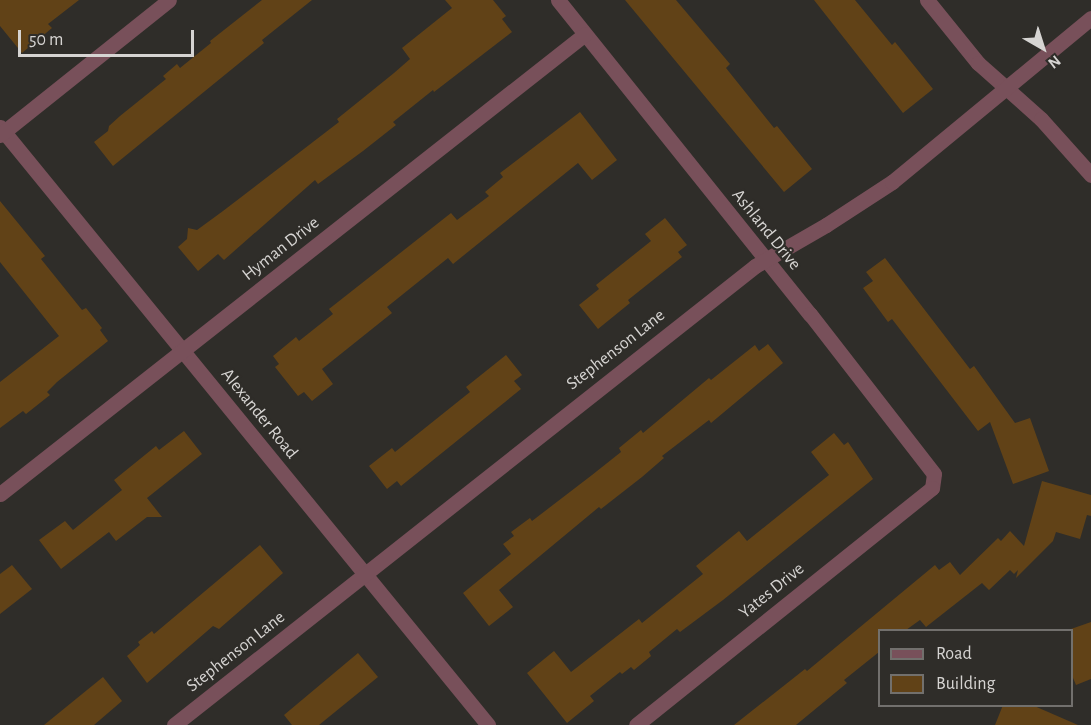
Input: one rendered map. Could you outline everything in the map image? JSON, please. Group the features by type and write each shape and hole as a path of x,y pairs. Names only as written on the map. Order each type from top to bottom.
{"street":[{"path":"1,132 169,0"},
{"name":"Ashland Drive","path":"558,0 921,454 934,474 932,488"},
{"path":"927,0 978,63 1041,119 1091,175"},
{"name":"Stephenson Lane","path":"174,725 765,260 826,225 892,182 1091,18"},
{"name":"Hyman Drive","path":"0,494 585,34"},
{"name":"Alexander Road","path":"1,132 488,725"},
{"name":"Yates Drive","path":"636,725 932,488"}],"building":[{"path":"0,0 79,0 48,24 52,28 22,53 0,26"},
{"path":"262,0 312,0 262,40 264,43 113,166 94,142 108,131 109,126 120,116 166,79 163,76 177,64 180,68"},
{"path":"445,0 493,0 506,16 502,19 512,32 434,92 433,90 393,122 396,125 363,151 318,184 315,180 224,260 218,254 198,271 178,247 187,239 188,228 197,230 339,122 337,119 410,59 402,48 452,8"},
{"path":"625,0 676,0 730,64 726,68 774,128 777,126 812,169 784,192"},
{"path":"814,0 855,0 892,45 895,42 933,89 903,113"},
{"path":"580,112 617,160 592,180 578,163 453,264 448,258 387,307 392,313 322,369 333,384 312,401 304,392 298,396 275,367 279,364 273,356 296,337 299,341 333,314 329,309 451,213 457,220 489,196 485,192 503,177 500,173"},
{"path":"0,201 45,256 41,259 82,310 86,308 102,328 100,330 108,341 57,382 47,392 50,395 26,414 23,411 0,428 0,382 59,336 0,262"},
{"path":"665,218 687,245 678,252 682,257 628,300 630,303 598,329 579,305 599,289 596,285 651,241 645,234"},
{"path":"885,258 970,369 974,366 1015,423 1030,418 1049,471 1013,484 990,422 978,431 892,319 888,322 863,288 873,281 866,272"},
{"path":"768,344 783,363 711,423 709,420 662,456 664,458 642,477 601,509 599,507 499,590 513,607 489,626 463,593 511,554 503,544 514,536 511,532 530,518 532,521 592,475 621,452 619,448 641,430 643,433 709,378 711,380 755,345 759,351"},
{"path":"506,355 522,375 514,381 521,389 401,486 397,481 387,489 369,466 392,448 395,452 470,392 466,387"},
{"path":"184,431 202,454 147,498 162,517 147,517 116,541 109,532 61,569 39,540 65,521 73,530 122,490 114,480 156,446 159,450"},
{"path":"834,433 844,445 848,442 873,479 723,600 680,632 677,629 649,652 651,656 634,670 631,667 622,674 620,672 590,696 594,701 567,723 527,673 554,651 571,672 639,619 642,623 703,574 696,566 739,531 747,541 829,475 811,452"},
{"path":"1042,481 1091,495 1091,516 1087,515 1080,539 1056,532 1053,541 1016,578 1018,570 1014,574 1010,570 989,590 982,583 926,627 920,620 907,629 878,629 878,653 844,680 847,683 796,725 734,725 805,669 807,671 935,565 939,570 950,562 960,575 998,538 1001,541 1010,531 1024,546"},
{"path":"260,545 283,573 219,629 213,626 147,683 127,656 140,645 138,642 152,631 154,634"},
{"path":"12,565 32,589 0,614 0,574"},
{"path":"1091,622 1091,679 1076,685 1073,678 1073,629 1071,629"},
{"path":"358,653 378,677 319,725 292,725 284,715"},
{"path":"103,677 122,701 94,725 44,725"},
{"path":"1002,707 1037,707 1078,725 995,725"}]}
